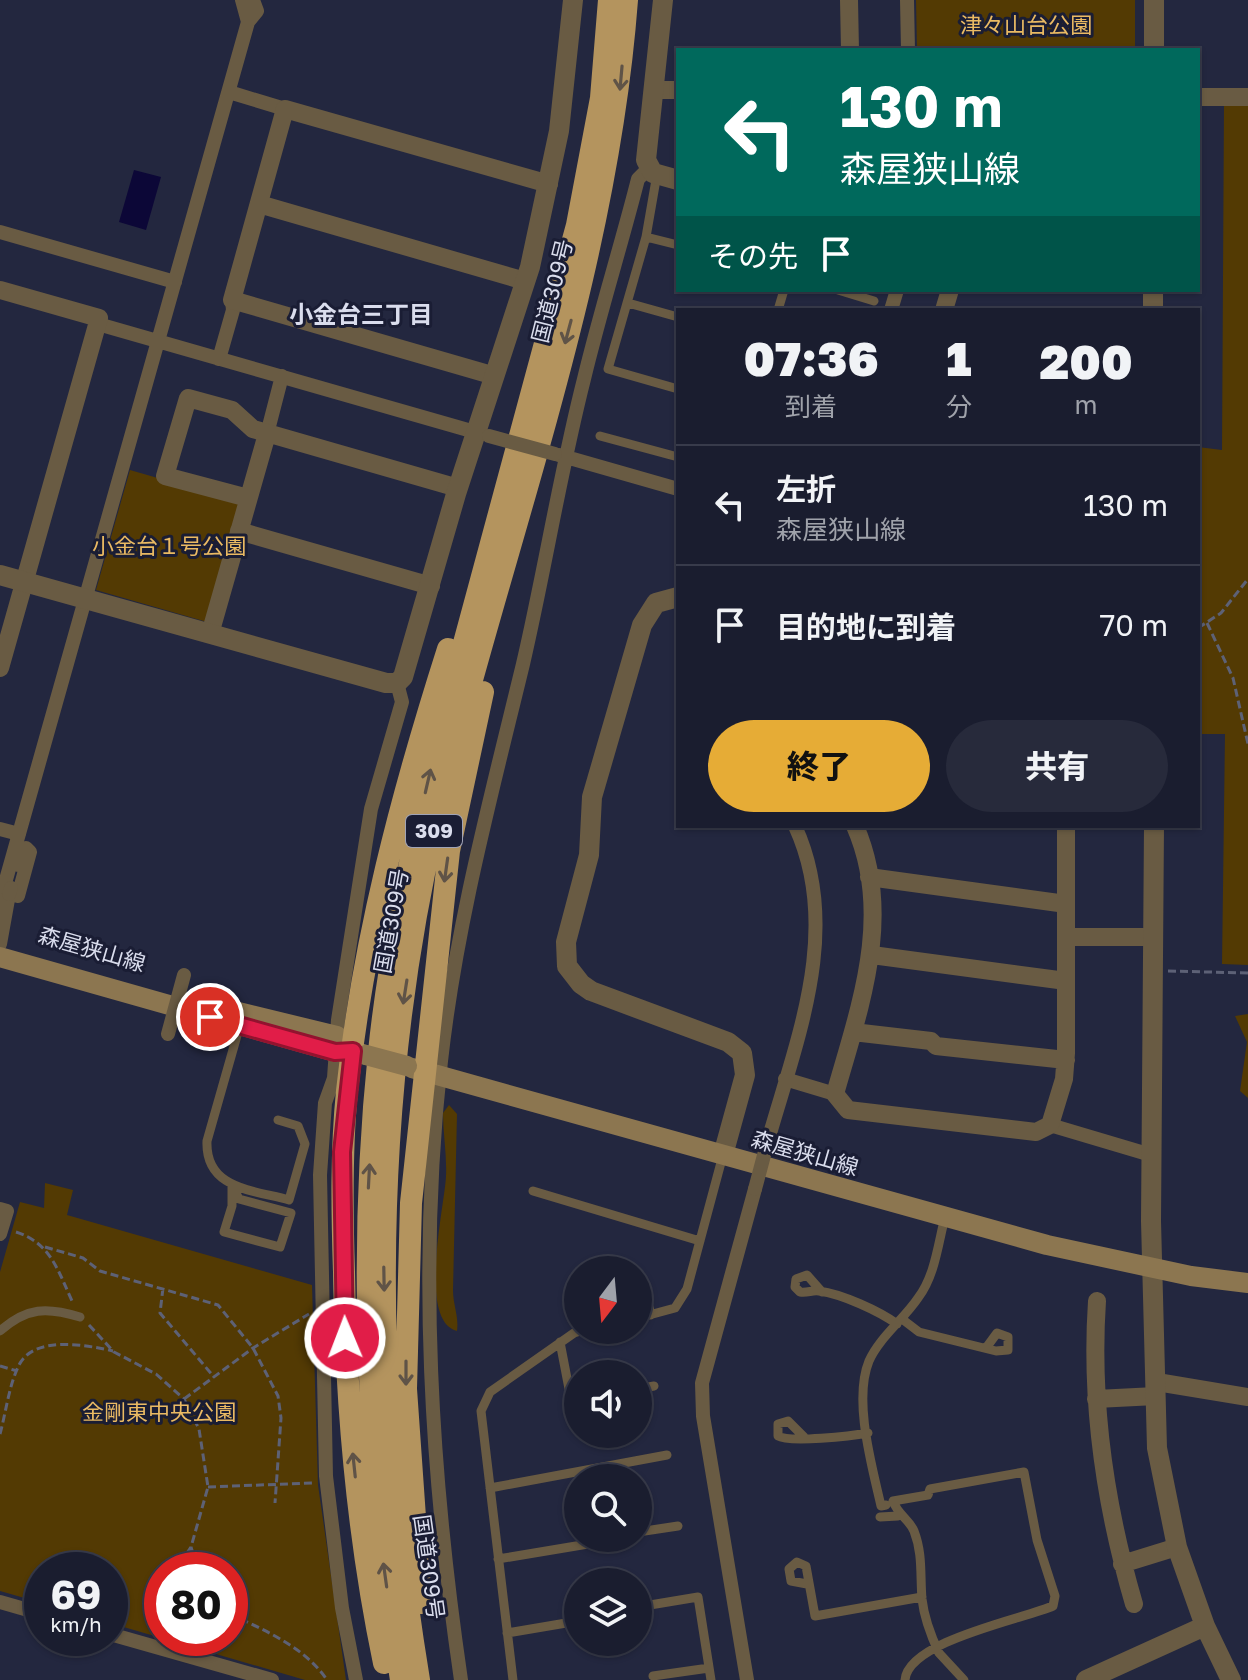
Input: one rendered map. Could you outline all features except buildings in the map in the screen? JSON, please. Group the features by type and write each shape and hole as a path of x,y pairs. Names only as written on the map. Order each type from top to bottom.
{"highway":[{"name":"国道309号","path":"401,1680 379,1530 366,1350 368,1203 379,1051 428,780 586,186 601,98 609,0"},
{"name":"国道309号","path":"419,1680 398,1541 386,1397 383,1255 394,1086 429,850 464,708 588,259 619,97 627,0"},
{"path":"388,1680 365,1570 346,1353 342,1152 348,1048 399,811 492,490 517,453"},
{"path":"429,1680 414,1523 406,1389 411,1203 434,964 454,819 512,578 524,492"}],"main road":[{"name":"森屋狭山線","path":"0,946 189,1001 259,1015 424,1072 1047,1245 1154,1268 1248,1283"},
{"name":"森屋狭山線","path":"0,957 240,1025 348,1048"}],"street":[{"path":"242,0 248,22"},
{"path":"0,946 9,894 22,850 26,848 30,852 18,896 4,896 19,834 248,22 257,11 253,0"},
{"path":"397,683 407,669 458,488 483,434 495,376 525,281 549,184 566,79 573,0"},
{"path":"663,0 656,90 646,160 654,170 676,179"},
{"path":"849,0 850,48"},
{"path":"907,0 908,48"},
{"path":"1154,0 1154,48"},
{"path":"656,90 676,90"},
{"path":"229,92 549,184"},
{"path":"1200,97 1248,97"},
{"path":"219,359 233,310 232,300 285,109"},
{"path":"461,1680 428,1370 424,1072 538,598 561,456 638,179 654,170"},
{"path":"259,204 525,281"},
{"path":"0,232 175,282"},
{"path":"0,290 99,318 0,668"},
{"path":"232,300 495,376"},
{"path":"98,324 676,488"},
{"path":"210,634 282,376"},
{"path":"248,498 165,476 188,398 232,410 253,429 267,434 458,488"},
{"path":"239,531 431,586"},
{"path":"0,575 386,683 397,683"},
{"path":"676,598 656,603 642,625 594,787 586,874 565,954 572,975 591,991 728,1042 742,1053 745,1075 723,1155"},
{"path":"356,1680 342,1608 326,1482 320,1175 325,1103 348,1048 346,962 371,809 402,702 397,683"},
{"path":"747,1680 705,1429 702,1383 809,994 816,943 813,878 796,828"},
{"path":"835,1094 872,955 869,877 856,828"},
{"path":"1050,1125 1066,1060 1066,828"},
{"path":"1154,828 1151,1155 1157,1448 1177,1547 1205,1626 1231,1680"},
{"path":"0,829 19,834"},
{"path":"869,877 1066,904"},
{"path":"1066,937 1154,937"},
{"path":"872,955 1066,981"},
{"path":"168,1034 184,975"},
{"path":"853,1032 931,1041 936,1046 1066,1060"},
{"path":"785,1079 835,1094 848,1110 1036,1132 1050,1125 1151,1155"},
{"path":"1,1231 3,1210"},
{"path":"1097,1301 1096,1399 1111,1520 1134,1604"},
{"path":"1096,1399 1156,1389 1248,1397"},
{"path":"1122,1564 1177,1547"},
{"path":"0,1602 24,1609"},
{"path":"1086,1680 1205,1626"},
{"path":"128,1639 272,1680"}],"lane":[{"path":"654,170 646,237 608,369 676,388"},
{"path":"646,237 676,244"},
{"path":"845,292 874,301"},
{"path":"628,303 676,316"},
{"path":"600,436 676,456"},
{"path":"240,1025 207,1141 206,1154 212,1171 232,1186 289,1200 305,1144 298,1126 278,1120"},
{"path":"652,1315 675,1308 681,1301 723,1155"},
{"path":"232,1186 239,1199 291,1213 280,1247 224,1232 232,1206 232,1186"},
{"path":"533,1191 700,1241"},
{"path":"886,1505 881,1506 863,1411 865,1373 875,1351 928,1280 945,1217"},
{"path":"822,1292 881,1312 919,1332 986,1348"},
{"path":"0,1331 17,1317 38,1308 80,1317"},
{"path":"513,1680 482,1417 484,1400 490,1392 564,1340"},
{"path":"560,1342 564,1363"},
{"path":"804,1437 832,1440 868,1433"},
{"path":"490,1488 667,1455"},
{"path":"905,1680 909,1668 937,1648 962,1634 1053,1606 1055,1596 1037,1540 1024,1472 930,1489 928,1495 893,1501 898,1516 913,1529 924,1578 922,1597 937,1648 964,1680"},
{"path":"880,1517 898,1516"},
{"path":"652,1530 678,1526"},
{"path":"498,1559 564,1548"},
{"path":"807,1584 815,1616 922,1597"},
{"path":"652,1605 698,1597 711,1680"},
{"path":"507,1633 564,1623"},
{"path":"653,1676 709,1668"}],"path":[{"path":"1200,627 1221,613 1248,579"},
{"path":"1207,623 1233,678 1248,744"},
{"path":"1154,971 1248,973"},
{"path":"1,1231 36,1238 45,1247 80,1317 113,1351"},
{"path":"45,1247 83,1258 100,1271 218,1305 253,1348 278,1396 281,1418 275,1503"},
{"path":"163,1288 160,1313 214,1377"},
{"path":"184,1399 253,1348 321,1307"},
{"path":"0,1434 19,1363 42,1347 88,1345 113,1351 156,1374 184,1399 199,1429 208,1487 188,1552"},
{"path":"0,1366 17,1371"},
{"path":"208,1487 296,1483"},
{"path":"191,1547 193,1552"},
{"path":"248,1622 302,1653 327,1680"}],"green space":[{"name":"津々山台公園","path":"916,0 1135,0 1135,48 917,48"},
{"path":"1224,102 1248,103 1248,965 1222,964 1225,734 1200,734 1200,447 1222,450"},
{"name":"小金台１号公園","path":"130,470 241,502 207,622 96,590"},
{"path":"1248,1014 1248,1098 1240,1091 1247,1042 1235,1016"},
{"path":"449,1105 457,1114 453,1290 457,1331 445,1323 438,1306 436,1285 438,1235 446,1176 443,1113"},
{"name":"金剛東中央公園","path":"45,1183 73,1190 67,1215 312,1285 318,1485 346,1680 305,1680 223,1656 248,1656 248,1552 144,1552 144,1633 128,1628 128,1552 24,1552 24,1598 0,1591 0,1272 20,1202 44,1208"}],"shaded area":[{"path":"134,170 161,177 146,230 119,222"}],"district":[{"name":"小金台三丁目","path":"361,315"}],"route":[{"path":"210,1017 335,1052 353,1051 342,1152 345,1338"}]}
